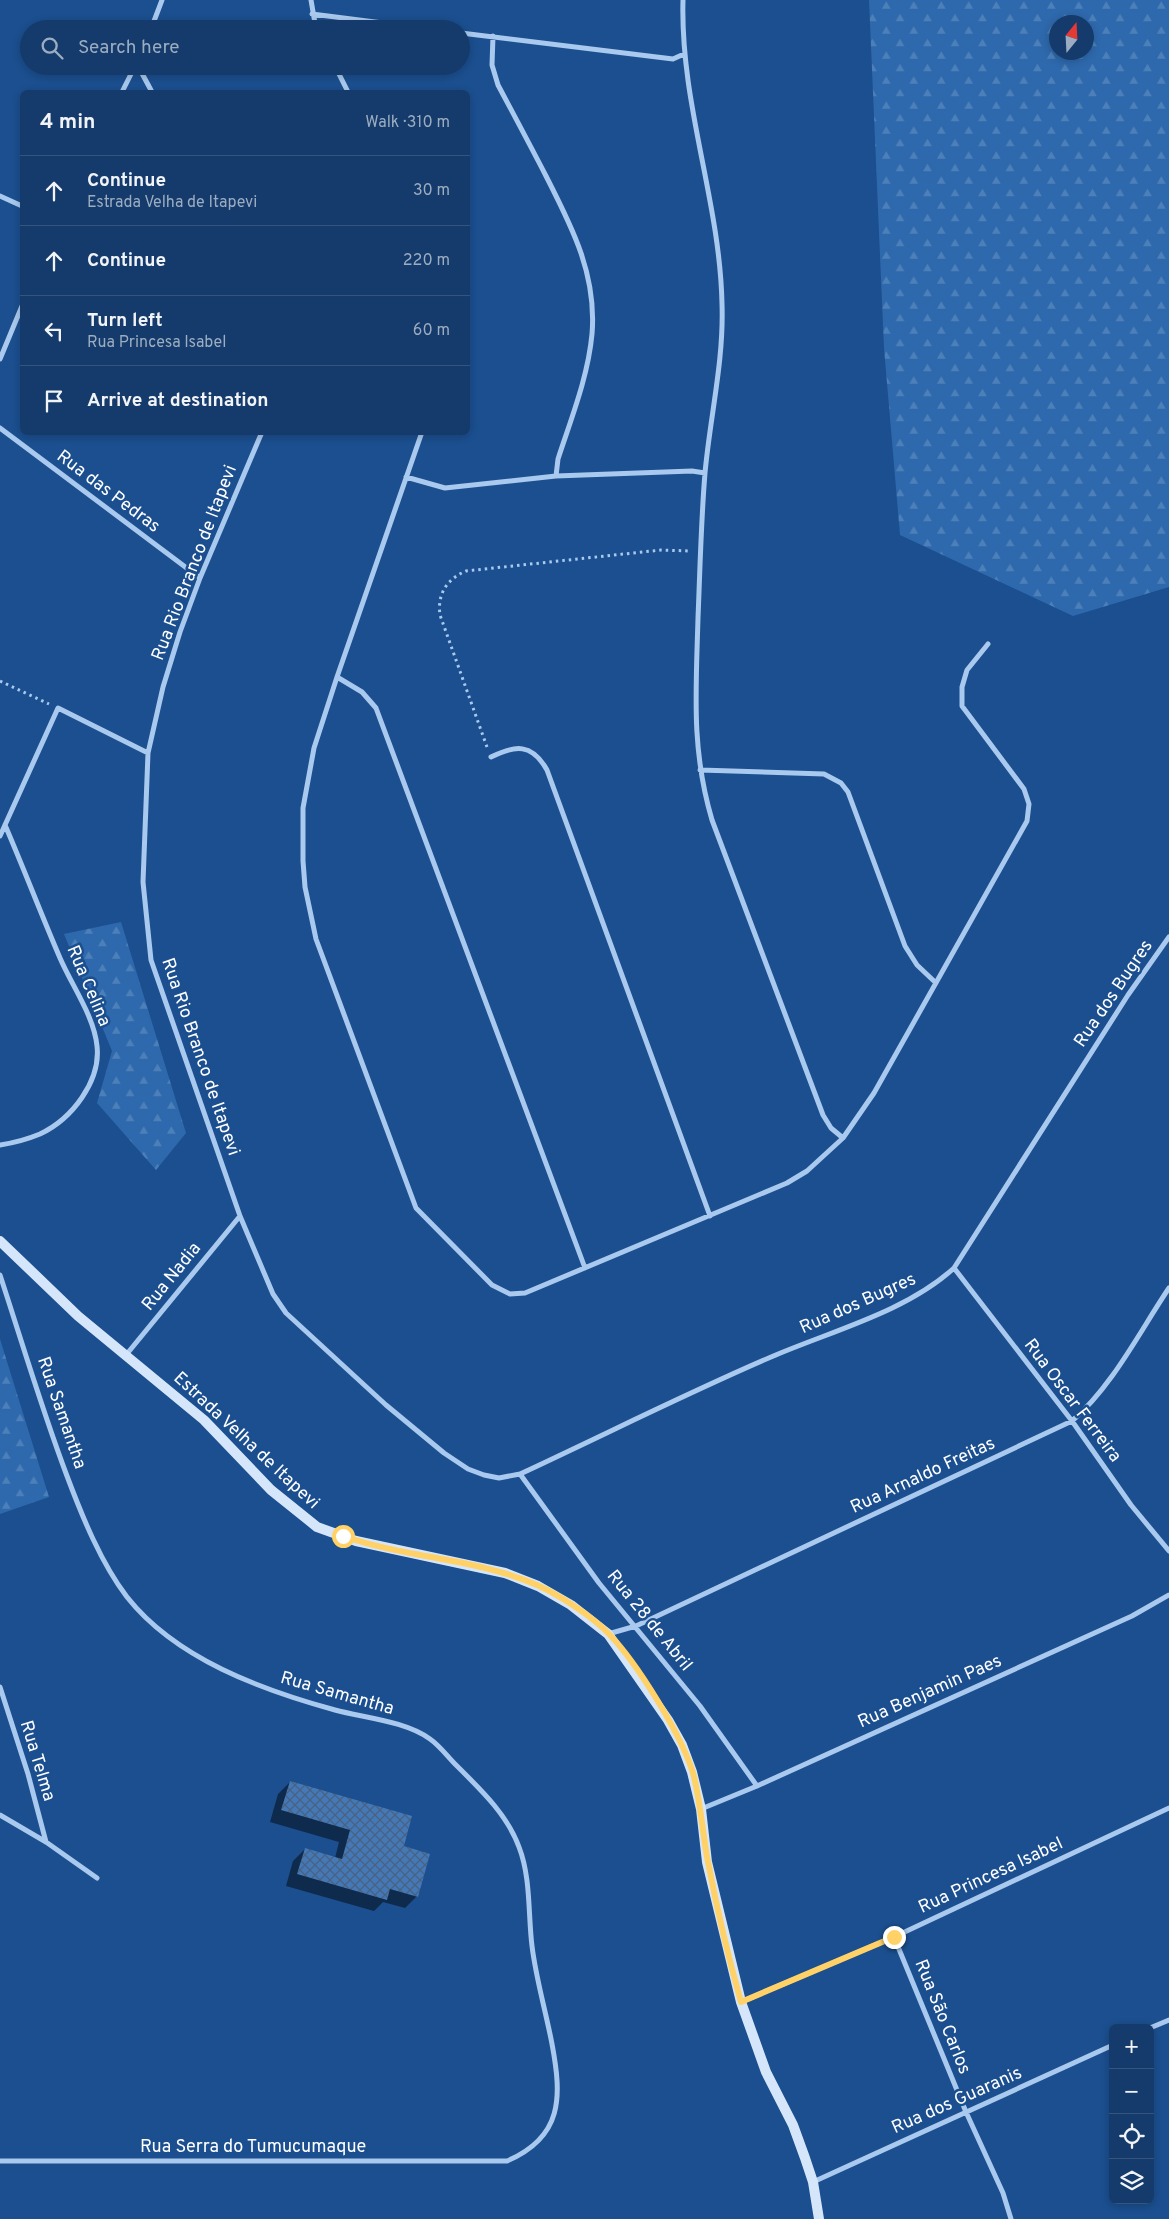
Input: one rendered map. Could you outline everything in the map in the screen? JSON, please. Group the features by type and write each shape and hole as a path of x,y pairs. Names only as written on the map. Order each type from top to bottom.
{"street":[{"path":"154,20 162,0"},
{"path":"311,0 314,20"},
{"path":"683,0 684,54 692,114 716,227 722,304 722,342 705,473 700,552 695,720 700,770 712,820 823,1115 831,1128 843,1138"},
{"path":"312,14 359,20"},
{"path":"470,34 673,59 684,54"},
{"path":"493,36 492,65 498,84 575,232 587,268 591,290 593,312 589,356 558,459 556,476"},
{"path":"123,90 132,75"},
{"path":"142,75 151,90"},
{"path":"340,75 347,90"},
{"path":"0,196 20,205"},
{"path":"0,359 20,311"},
{"name":"Rua das Pedras","path":"0,428 200,578"},
{"name":"Rua Rio Branco de Itapevi","path":"261,435 200,578 163,686 148,753 143,882 151,960 240,1216 273,1294 286,1313 302,1330 386,1405 444,1453 468,1469 499,1478 520,1474"},
{"path":"421,435 337,677 308,778 302,834 305,887 316,939 416,1208 492,1285 503,1292 525,1293 787,1184 807,1170 843,1138 870,1101 1023,828 1029,812 1029,804 1024,789 962,706 962,687 967,670 988,644"},
{"path":"406,477 445,488 556,476 692,471 705,473"},
{"path":"337,677 362,692 376,708 585,1268"},
{"path":"0,836 58,708 148,753"},
{"path":"490,757 509,748 517,748 533,754 547,770 710,1216"},
{"path":"700,770 824,774 841,782 848,792 905,946 917,965 936,983"},
{"name":"Rua Celina","path":"0,1145 41,1133 59,1121 75,1106 89,1087 97,1065 97,1045 90,1022 60,958 5,825"},
{"name":"Rua dos Bugres","path":"520,1474 771,1357 889,1308 939,1282 954,1268 1128,994 1169,937"},
{"name":"Rua Nadia","path":"126,1355 240,1216"},
{"name":"Estrada Velha de Itapevi","path":"0,1240 78,1316 204,1420 271,1490 317,1527 356,1541 463,1562 505,1573 538,1586 571,1605 608,1634 645,1684 682,1745 692,1772 700,1809 707,1862 741,2002 766,2072 793,2126 812,2182 818,2219"},
{"name":"Rua Oscar Ferreira","path":"954,1268 1072,1421 1131,1505 1169,1551"},
{"name":"Rua Samantha","path":"0,1275 55,1443 84,1521 126,1596 169,1636 190,1651 248,1680 333,1710 410,1729 430,1739 493,1803 510,1826 520,1849 527,1887 532,1948 556,2068 559,2095 556,2111 548,2129 536,2144 522,2155 507,2161"},
{"name":"Rua Arnaldo Freitas","path":"608,1634 636,1626 1072,1421 1084,1411 1105,1385 1169,1288"},
{"name":"Rua 28 de Abril","path":"520,1474 599,1582 700,1706 757,1786"},
{"name":"Rua Benjamin Paes","path":"700,1809 757,1786 1132,1616 1169,1595"},
{"name":"Rua Telma","path":"0,1687 28,1774 46,1842"},
{"name":"Rua Princesa Isabel","path":"741,2002 894,1937 1169,1808"},
{"path":"0,1815 46,1842 97,1878"},
{"name":"Rua São Carlos","path":"894,1937 966,2112 1003,2193 1011,2219"},
{"path":"1154,2026 1169,2020"},
{"name":"Rua dos Guaranis","path":"812,2182 1109,2047"},
{"name":"Rua Serra do Tumucumaque","path":"0,2161 507,2161"}],"path":[{"path":"490,757 440,615 440,598 453,578 466,571 661,550 700,552"},
{"path":"0,681 58,708"}],"green space":[{"path":"869,0 1169,0 1169,587 1073,616 900,535 884,348"},
{"path":"121,922 186,1133 156,1170 97,1103 112,1051 64,934"},
{"path":"0,1339 49,1497 0,1514"}],"building":[{"path":"290,1781 412,1816 404,1846 430,1854 418,1897 390,1889 387,1900 297,1874 305,1848 342,1859 350,1830 281,1810"}],"route":[{"path":"343,1536 356,1541 463,1562 505,1573 538,1586 571,1605 608,1634 638,1674 668,1720 682,1745 692,1772 700,1809 707,1862 741,2002 894,1937"}]}
